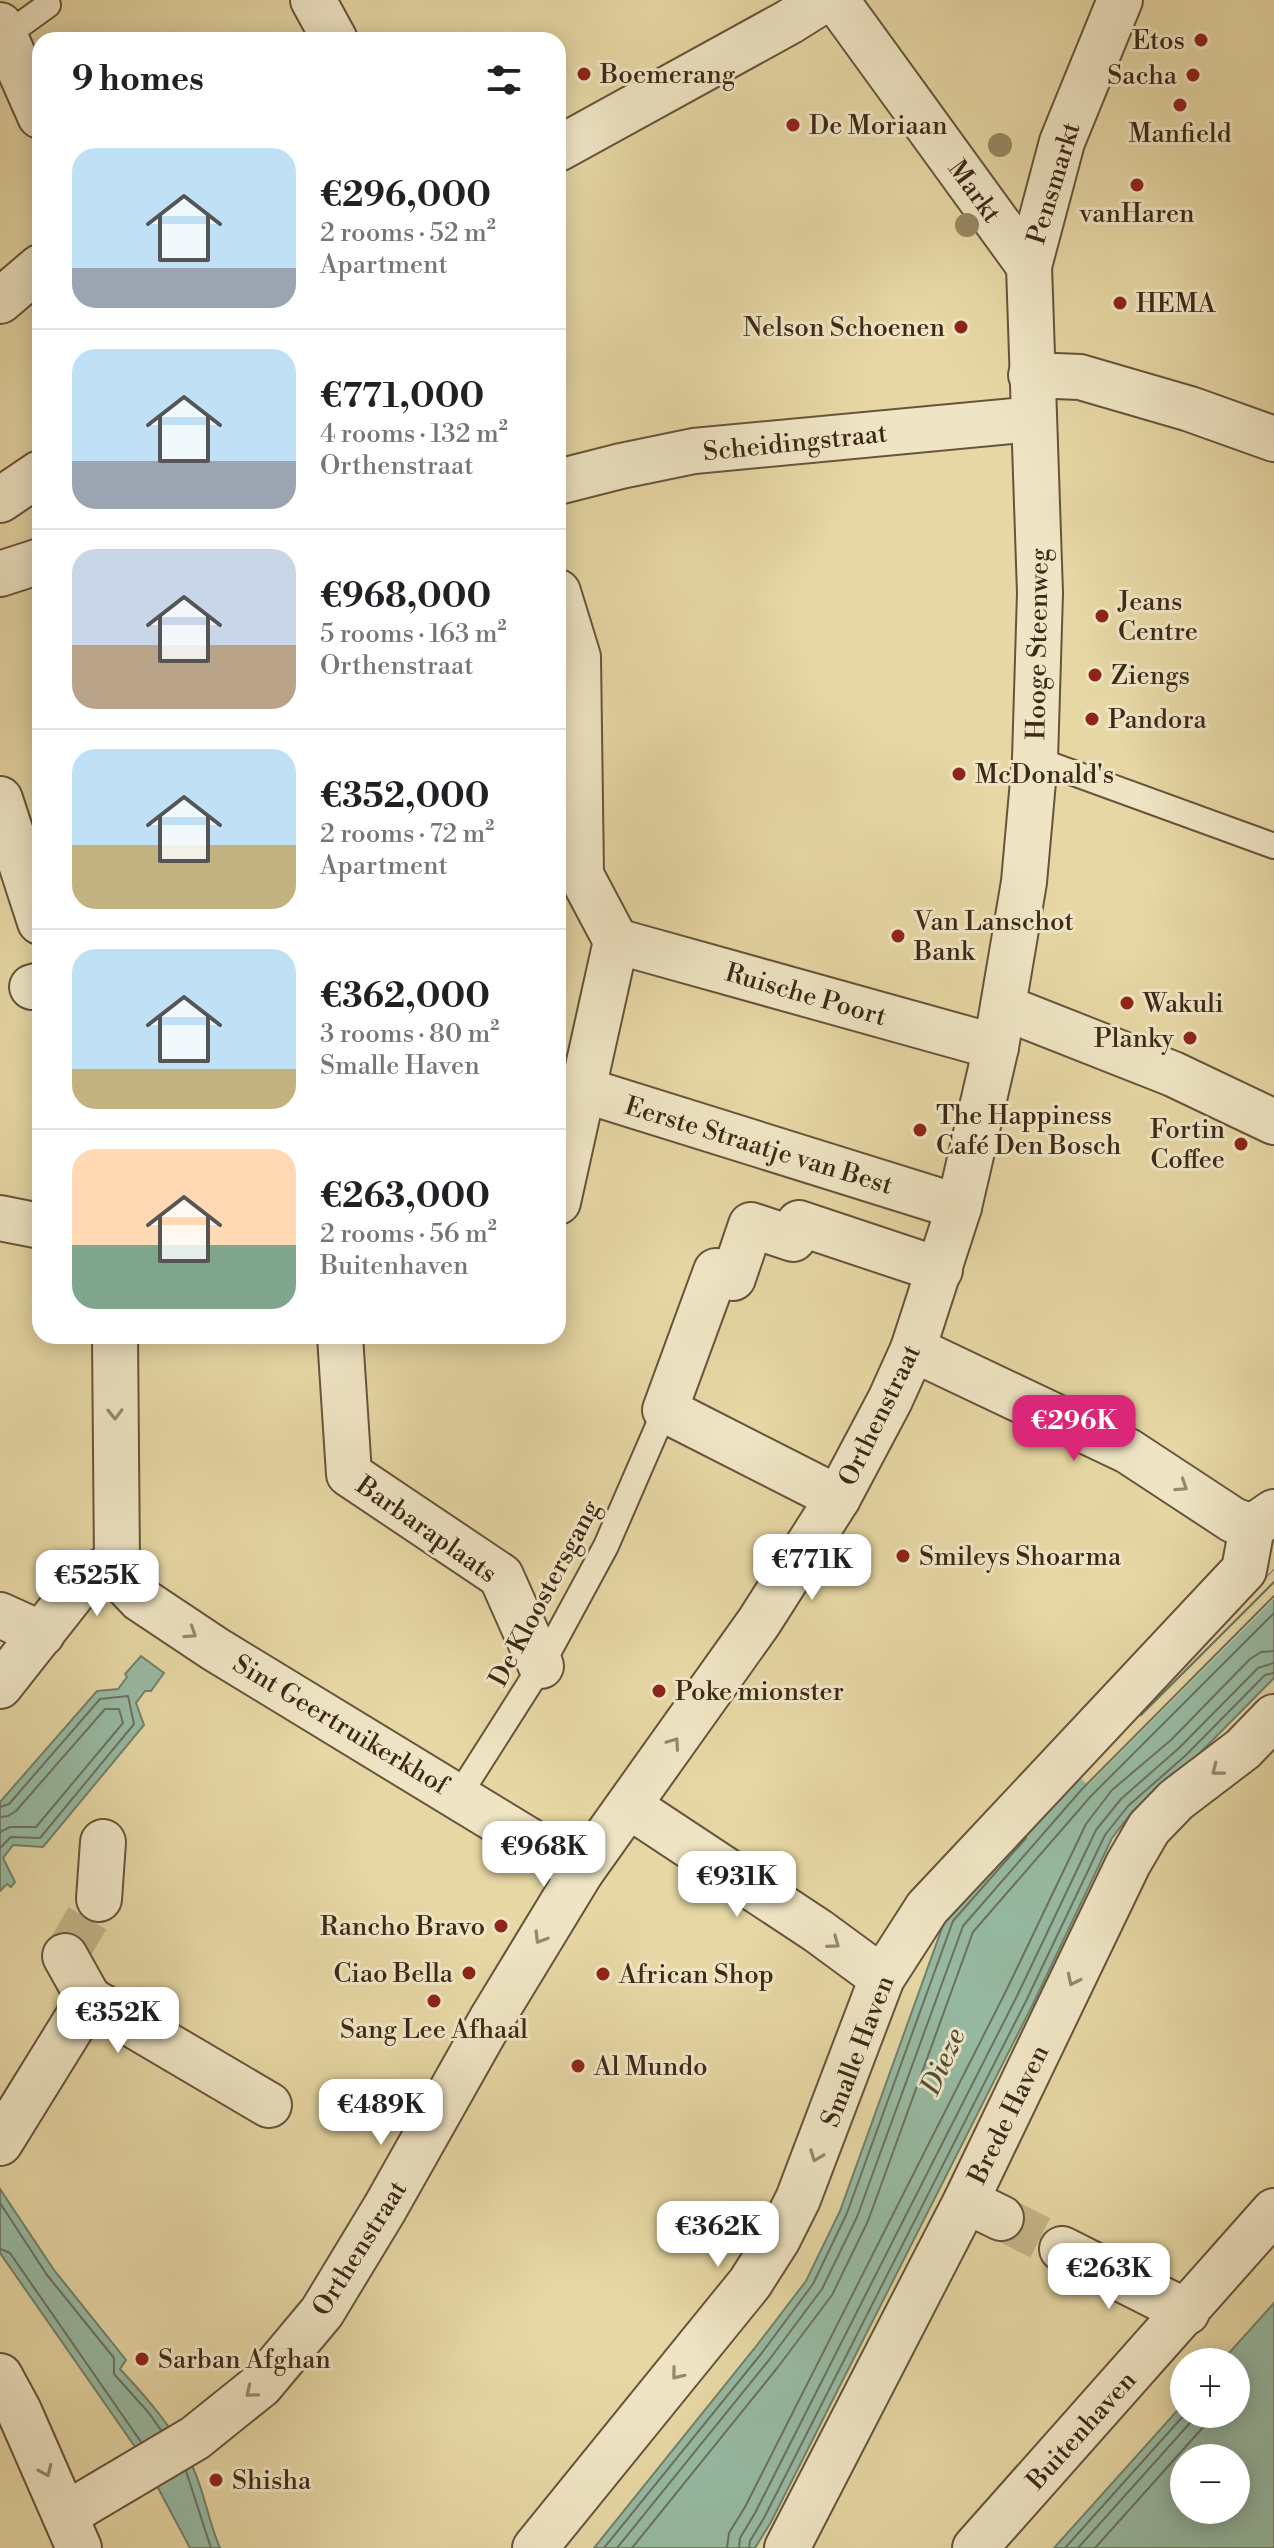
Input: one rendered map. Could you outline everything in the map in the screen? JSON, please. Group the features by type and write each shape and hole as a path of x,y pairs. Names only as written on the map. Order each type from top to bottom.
{"street":[{"path":"313,0 331,32"},
{"path":"566,145 824,0"},
{"name":"Markt","path":"836,0 1029,266"},
{"name":"Pensmarkt","path":"1031,375 1029,266 1062,142 1120,0"},
{"path":"3,30 32,97"},
{"path":"0,301 32,274"},
{"path":"1031,375 1080,377 1190,409 1274,439"},
{"name":"Hooge Steenweg","path":"999,1027 1024,882 1035,759 1040,593 1031,375"},
{"name":"Scheidingstraat","path":"566,480 694,451 1034,419"},
{"path":"0,500 32,478"},
{"path":"0,574 32,564"},
{"path":"566,618 578,657 581,875 616,941 571,1090 566,1133"},
{"path":"0,799 32,897"},
{"name":"Ruische Poort","path":"616,941 999,1027 1173,1074 1274,1122"},
{"name":"Orthenstraat","path":"72,2532 135,2476 195,2438 261,2385 322,2312 389,2202 491,2020 581,1872 759,1622 838,1498 913,1349 959,1207 999,1027"},
{"name":"Eerste Straatje van Best","path":"571,1090 959,1207"},
{"path":"0,1218 32,1224"},
{"path":"838,1498 665,1410 716,1271 733,1278 751,1225 793,1239 799,1223 940,1270"},
{"path":"0,1686 82,1582 117,1562 115,1344"},
{"name":"Barbaraplaats","path":"340,1347 349,1474 501,1576 541,1666"},
{"path":"913,1349 1128,1451 1233,1520 1263,1520"},
{"name":"Smalle Haven","path":"535,2548 750,2283 778,2239 815,2160 882,1978 927,1908 1244,1570 1263,1520"},
{"name":"Sint Geertruikerkhof","path":"117,1562 124,1582 140,1599 215,1649 581,1872"},
{"path":"0,1615 42,1634"},
{"name":"Brede Haven","path":"787,2548 984,2210 1128,1864 1149,1828 1176,1800 1243,1749 1274,1717"},
{"path":"629,1806 818,1931 882,1978"},
{"path":"99,1899 103,1842"},
{"path":"65,1956 89,1999 269,2105"},
{"path":"0,2143 89,1999"},
{"name":"Buitenhaven","path":"975,2548 1274,2211"},
{"path":"1062,2249 1187,2312"},
{"path":"6,2400 72,2532"}],"lane":[{"path":"3,30 48,5"},
{"path":"1035,759 1274,846"},
{"name":"De Kloostersgang","path":"459,1795 541,1666 606,1546 665,1410"}],"water":[{"name":"Dieze","path":"1274,1570 1274,1678 1191,1762 1133,1811 1112,1838 1033,2004 771,2522 755,2548 594,2548 806,2281 840,2211 946,1917 1069,1775"},
{"path":"141,1656 164,1673 151,1691 145,1691 136,1703 144,1725 43,1847 13,1845 3,1858 15,1882 11,1887 7,1884 0,1891 0,1802 97,1691 118,1689 127,1677 125,1674"},
{"path":"0,2189 54,2270 126,2360 120,2369 179,2442 198,2480 220,2548 190,2548 140,2454 0,2253"},
{"path":"1274,2303 1274,2548 1054,2548 1170,2419 1170,2428 1250,2428 1250,2348 1234,2348"}],"pier":[{"path":"1274,1570 1274,1599 1088,1785 1075,1773"}],"tunnel":[{"path":"65,1956 99,1899"},
{"path":"1001,2218 1062,2249"}],"place":[{"name":"Etos","path":"1201,40"},
{"name":"Boemerang","path":"584,74"},
{"name":"Sacha","path":"1193,75"},
{"name":"Manfield","path":"1180,105"},
{"name":"De Moriaan","path":"793,125"},
{"name":"vanHaren","path":"1137,185"},
{"name":"HEMA","path":"1120,303"},
{"name":"Nelson Schoenen","path":"961,327"},
{"name":"Jeans Centre","path":"1102,616"},
{"name":"Ziengs","path":"1095,675"},
{"name":"Pandora","path":"1092,719"},
{"name":"McDonald's","path":"959,774"},
{"name":"Van Lanschot Bank","path":"898,936"},
{"name":"Wakuli","path":"1127,1003"},
{"name":"Planky","path":"1190,1038"},
{"name":"The Happiness Café Den Bosch","path":"920,1130"},
{"name":"Fortin Coffee","path":"1241,1144"},
{"name":"Smileys Shoarma","path":"903,1556"},
{"name":"Poke mionster","path":"659,1691"},
{"name":"Rancho Bravo","path":"501,1926"},
{"name":"Ciao Bella","path":"469,1973"},
{"name":"African Shop","path":"603,1974"},
{"name":"Sang Lee Afhaal","path":"434,2001"},
{"name":"Al Mundo","path":"578,2066"},
{"name":"Sarban Afghan","path":"142,2359"},
{"name":"Shisha","path":"216,2480"}]}
